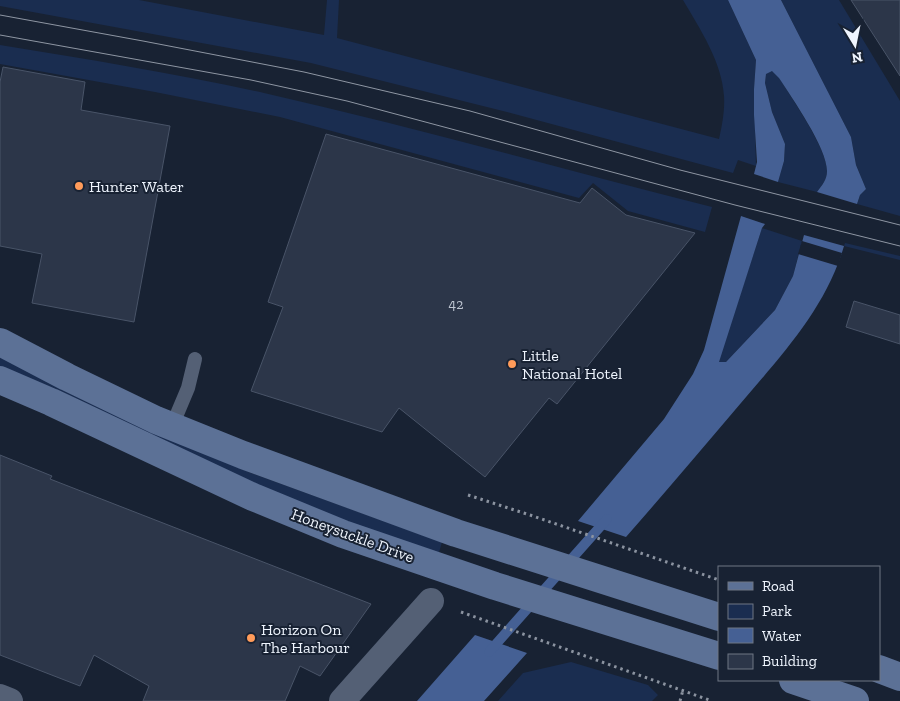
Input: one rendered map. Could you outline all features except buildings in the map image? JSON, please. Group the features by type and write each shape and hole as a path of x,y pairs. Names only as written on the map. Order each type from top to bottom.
{"main road":[{"path":"0,342 76,381 172,426 242,455 456,533 606,582 718,616"},
{"name":"Honeysuckle Drive","path":"0,380 253,497 343,534 495,586 718,656"},
{"path":"880,669 900,677"},
{"path":"795,681 855,701"}],"street":[{"path":"342,701 431,601"},
{"path":"0,697 10,701"}],"lane":[{"path":"172,426 188,388 195,359"}],"path":[{"path":"468,495 718,580"},
{"path":"467,614 712,701"},
{"path":"680,701 683,690"}],"green space":[{"path":"0,0 139,0 324,35 327,0 339,0 337,38 719,139 724,101 719,71 709,46 683,0 728,0 756,60 754,90 756,166 738,160 733,173 507,112 311,63 0,6"},
{"path":"781,0 839,0 900,101 900,216 857,204 860,195 866,189 856,165 851,137"},
{"path":"0,45 198,79 264,93 432,134 712,207 705,232 628,211 593,183 579,198 280,117 0,64"},
{"path":"772,70 779,77 821,150 827,174 817,192 778,182 784,161 785,144 772,112 765,83 766,73"},
{"path":"762,228 802,241 793,276 775,310 726,362 718,362"},
{"path":"845,243 900,256 900,260 844,246"},
{"path":"0,355 135,422 251,473 442,542 438,556 319,515 0,373"},
{"path":"571,662 648,685 658,695 652,701 498,701 523,673"}],"water":[{"path":"728,0 781,0 851,137 856,165 866,189 860,195 857,204 817,192 827,174 821,150 800,110 779,78 772,71 766,74 765,83 772,112 785,144 784,161 778,182 754,174 757,162 754,115 756,60"},
{"path":"741,216 765,224 762,228 719,362 726,362 775,310 793,276 804,235 844,246 836,270 825,292 783,353 626,537 578,521 664,419 693,374 704,350"},
{"path":"475,635 527,653 484,701 417,701"}],"pier":[{"path":"802,241 842,253 838,266 798,254"}],"waterway":[{"path":"489,652 607,519"}],"tram line":[{"path":"0,15 304,72 470,111 680,170 900,225"},
{"path":"0,35 251,80 347,101 735,205 900,246"}],"place":[{"name":"Hunter Water","path":"79,186"},
{"name":"Little National Hotel","path":"512,364"},
{"name":"Horizon On The Harbour","path":"251,638"}]}
